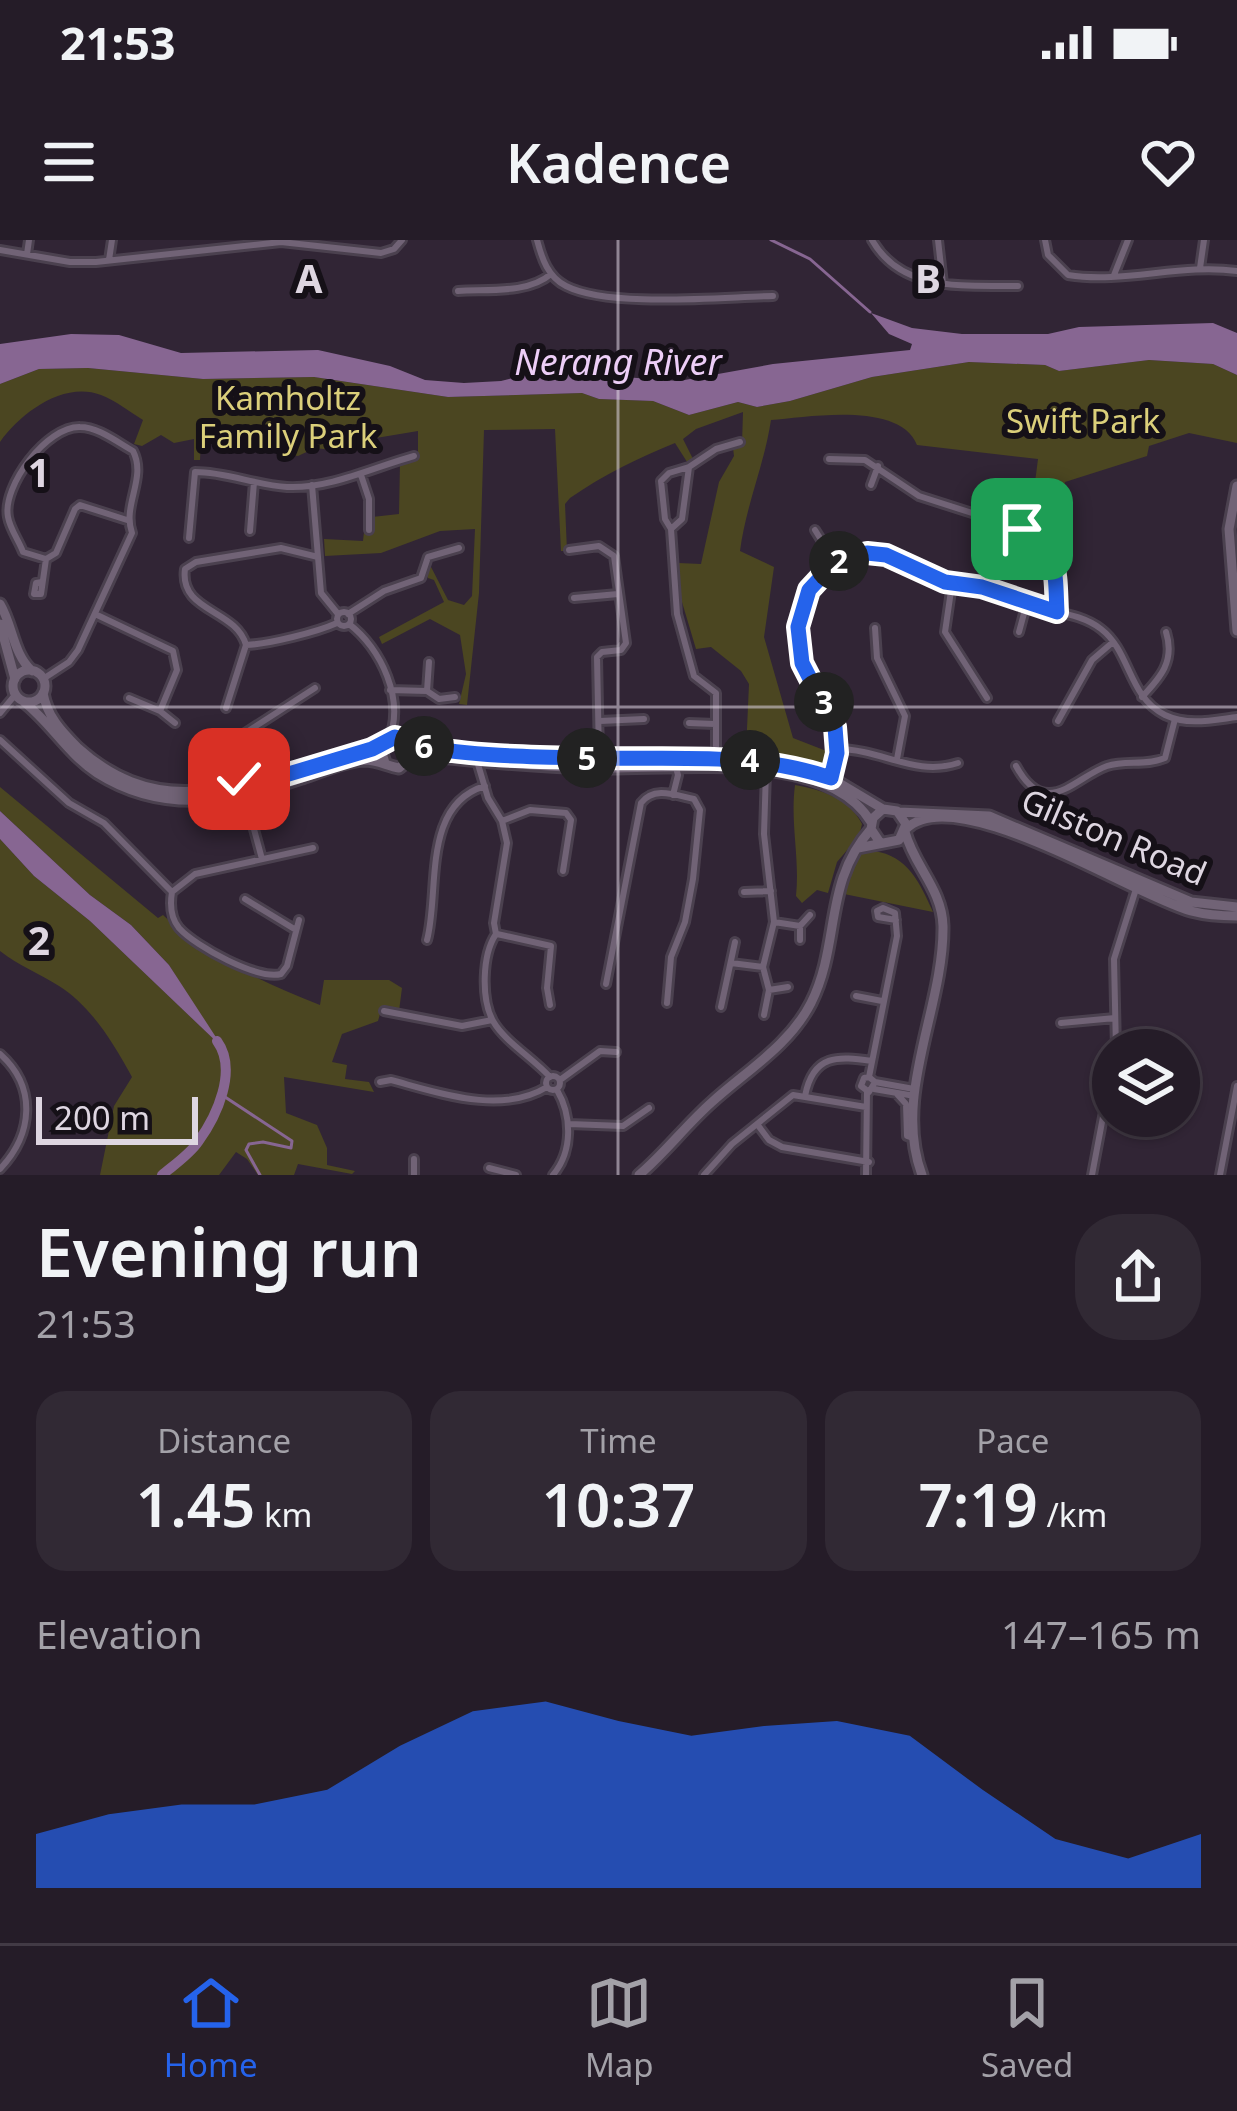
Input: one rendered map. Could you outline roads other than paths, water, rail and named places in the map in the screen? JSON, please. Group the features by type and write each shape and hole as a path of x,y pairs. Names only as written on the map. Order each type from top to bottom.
{"main road":[{"path":"1237,486 1229,524 1237,631"},
{"path":"0,604 13,630 18,655 43,679 46,708 62,732 116,773 152,787 243,792 405,739 481,758"},
{"path":"0,624 20,698 78,759 134,791 186,802 350,763 385,763 395,769 431,756 675,763 766,771 838,790 860,806 885,842 924,871"},
{"path":"15,679 32,671"},
{"path":"20,698 37,700 43,693"},
{"path":"405,739 413,752 407,765"},
{"path":"385,763 386,742"},
{"path":"639,1175 713,1100 784,1040 803,1016 823,972 841,877 883,809 831,778 787,766 716,758 675,763"},
{"name":"Gilston Road","path":"883,809 973,813 1006,820 1137,886 1216,907 1237,902"},
{"path":"899,812 939,902 943,926 916,1093 913,1138 922,1175"},
{"name":"Gilston Road","path":"905,830 925,818 993,824 1192,911 1237,916"},
{"path":"853,851 885,842 905,830"}],"street":[{"path":"27,254 29,240"},
{"path":"109,261 112,240"},
{"path":"0,250 70,262 250,243 318,242 381,254 402,240"},
{"path":"537,240 551,274 565,286 598,297 772,296"},
{"path":"872,240 895,268 913,278 943,284 1018,286"},
{"path":"938,240 943,284"},
{"path":"1045,240 1048,255 1068,275 1164,274 1200,268 1237,271"},
{"path":"1114,274 1127,240"},
{"path":"1200,268 1204,240"},
{"path":"458,291 526,286 541,283 551,274"},
{"path":"43,679 69,662 95,614 132,533 127,520 138,474 133,451 88,427 56,433 31,457 8,505 8,518 23,552 46,559 56,553 80,505 127,520"},
{"path":"716,758 716,693 694,676 677,614 671,529 665,519 661,481 740,442"},
{"path":"728,446 731,455"},
{"path":"189,538 195,472 227,472 290,488 361,473 414,455"},
{"path":"829,459 866,460 919,496 1022,529 1041,541 1055,569 1057,612"},
{"path":"871,485 878,466"},
{"path":"671,529 682,518 688,467"},
{"path":"361,473 369,499 369,530"},
{"path":"250,531 254,482"},
{"path":"312,485 321,593 343,626 349,624"},
{"path":"814,530 835,562"},
{"path":"569,550 599,546 614,556 626,644 597,657 599,763"},
{"path":"226,708 246,645 234,624 191,598 183,577 189,565 281,548 318,556"},
{"path":"246,645 318,632 384,591 421,578 428,557 459,548"},
{"path":"831,778 837,748 835,727 802,663 798,638 809,590 835,562 867,553 886,555 952,584 982,587 1092,622 1113,642 1142,697 1155,709 1175,719 1237,717"},
{"path":"42,582 46,559"},
{"path":"952,584 945,632 987,698"},
{"path":"574,598 619,594"},
{"path":"1019,632 1027,605"},
{"path":"95,614 173,651 178,664 160,711"},
{"path":"348,614 349,624 370,639 378,652 390,690 394,728 386,742"},
{"path":"875,628 877,658 905,716 896,760"},
{"path":"1142,697 1167,664 1166,632"},
{"path":"1058,721 1092,660 1113,642"},
{"path":"427,691 429,662"},
{"path":"262,859 236,764 242,735 315,688"},
{"path":"390,690 427,691 439,699 455,697"},
{"path":"0,713 20,698"},
{"path":"129,698 175,723"},
{"path":"599,721 644,719"},
{"path":"1167,756 1175,719"},
{"path":"689,723 716,724"},
{"path":"394,728 405,739"},
{"path":"0,740 69,803 104,823 172,892"},
{"path":"837,748 869,750 932,769 958,763"},
{"path":"1167,756 1180,765"},
{"path":"1016,766 1023,779 1039,789 1063,792 1113,764 1149,764 1167,756"},
{"path":"481,758 484,786 502,821 507,847 496,934 485,971 491,1019 550,1077 560,1079"},
{"path":"673,795 678,775 675,763"},
{"path":"764,1015 769,990 763,967 774,922 764,834 766,771"},
{"path":"428,940 431,885 442,834 462,798 484,786"},
{"path":"607,984 641,803 651,794 696,801 700,815 693,879 685,922 671,957 667,1003"},
{"path":"502,821 530,810 566,813 571,820 563,871"},
{"path":"299,920 287,966 281,974 269,977 215,953 179,928 170,905 172,892 195,874 313,848"},
{"path":"1115,1029 1115,950 1137,886"},
{"path":"744,892 772,891"},
{"path":"245,898 296,930"},
{"path":"800,940 800,926 810,915"},
{"path":"866,1175 866,1107 896,920"},
{"path":"774,922 800,926"},
{"path":"496,934 551,946 550,1005"},
{"path":"721,1007 735,942"},
{"path":"731,963 763,967"},
{"path":"769,990 788,987"},
{"path":"856,996 882,1001"},
{"path":"384,1011 462,1026 491,1019"},
{"path":"1060,1023 1115,1018"},
{"path":"553,1175 564,1156 569,1124 557,1090 560,1079 600,1051 616,1052"},
{"path":"0,1054 27,1092 24,1134 0,1169"},
{"path":"805,1096 810,1081 830,1058 872,1061"},
{"path":"896,1089 919,1076"},
{"path":"547,1087 550,1077"},
{"path":"380,1082 391,1080 507,1102 547,1087 557,1090"},
{"path":"871,1085 916,1093"},
{"path":"1220,1175 1237,1086"},
{"path":"896,1089 907,1104 907,1136 913,1138"},
{"path":"704,1175 790,1097 866,1107"},
{"path":"569,1124 623,1126 646,1111 634,1105"},
{"path":"757,1124 769,1141 782,1147 869,1162"},
{"path":"1092,1175 1099,1137"},
{"path":"1224,1157 1237,1160"},
{"path":"413,1175 414,1159"},
{"path":"489,1168 516,1175"}],"waterway":[{"path":"771,240 810,259 870,312"},
{"name":"Nerang River","path":"162,1175 195,1146 218,1106 226,1065 217,1041"},
{"path":"222,1095 292,1141 291,1148 249,1144 246,1150 260,1175"}],"park label":[{"name":"Kamholtz Family Park","path":"288,417"},
{"name":"Swift Park","path":"1083,421"}]}
